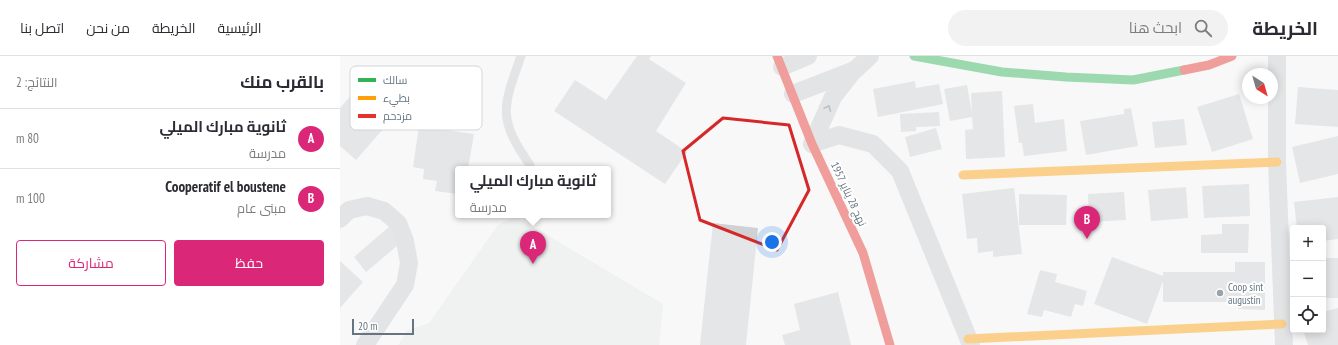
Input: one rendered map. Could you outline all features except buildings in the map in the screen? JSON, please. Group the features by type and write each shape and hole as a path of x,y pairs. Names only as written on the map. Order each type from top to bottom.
{"street":[{"path":"780,61 808,56"},
{"path":"812,144 833,97 855,70 870,56"},
{"path":"914,56 1002,72 1133,80 1209,64 1232,56"},
{"path":"1277,56 1277,162 1284,345"},
{"name":"نهج 28 يناير 1957","path":"780,61 812,144 863,253 890,345"},
{"path":"793,94 855,70"},
{"path":"812,144 839,135 874,144 900,171 970,342 1282,324"},
{"path":"963,174 1277,162"},
{"path":"340,219 349,210 367,206 384,211 398,223 405,241 409,264 405,285 365,345"}],"lane":[{"path":"521,56 506,99 507,123 515,144 530,165"}],"highlighted area":[{"path":"723,118 789,125 809,190 777,250 700,220 683,151"}],"shaded area":[{"path":"511,218 518,218 663,304 659,345 398,345 408,330 429,323 498,225"}],"traffic: fast":[{"path":"914,56 1002,72 1066,77 1133,80 1184,70"}],"traffic: slow":[{"path":"963,175 1277,162"},
{"path":"968,339 1282,324"}],"traffic: jam":[{"path":"777,56 812,144 863,253 890,345"},
{"path":"1184,70 1209,65 1232,56"}],"place":[{"name":"Cooperatif el boustene","path":"1087,239"},
{"name":"ثانوية مبارك الميلي","path":"533,264"},
{"name":"Coop sint augustin","path":"1220,293"}]}
